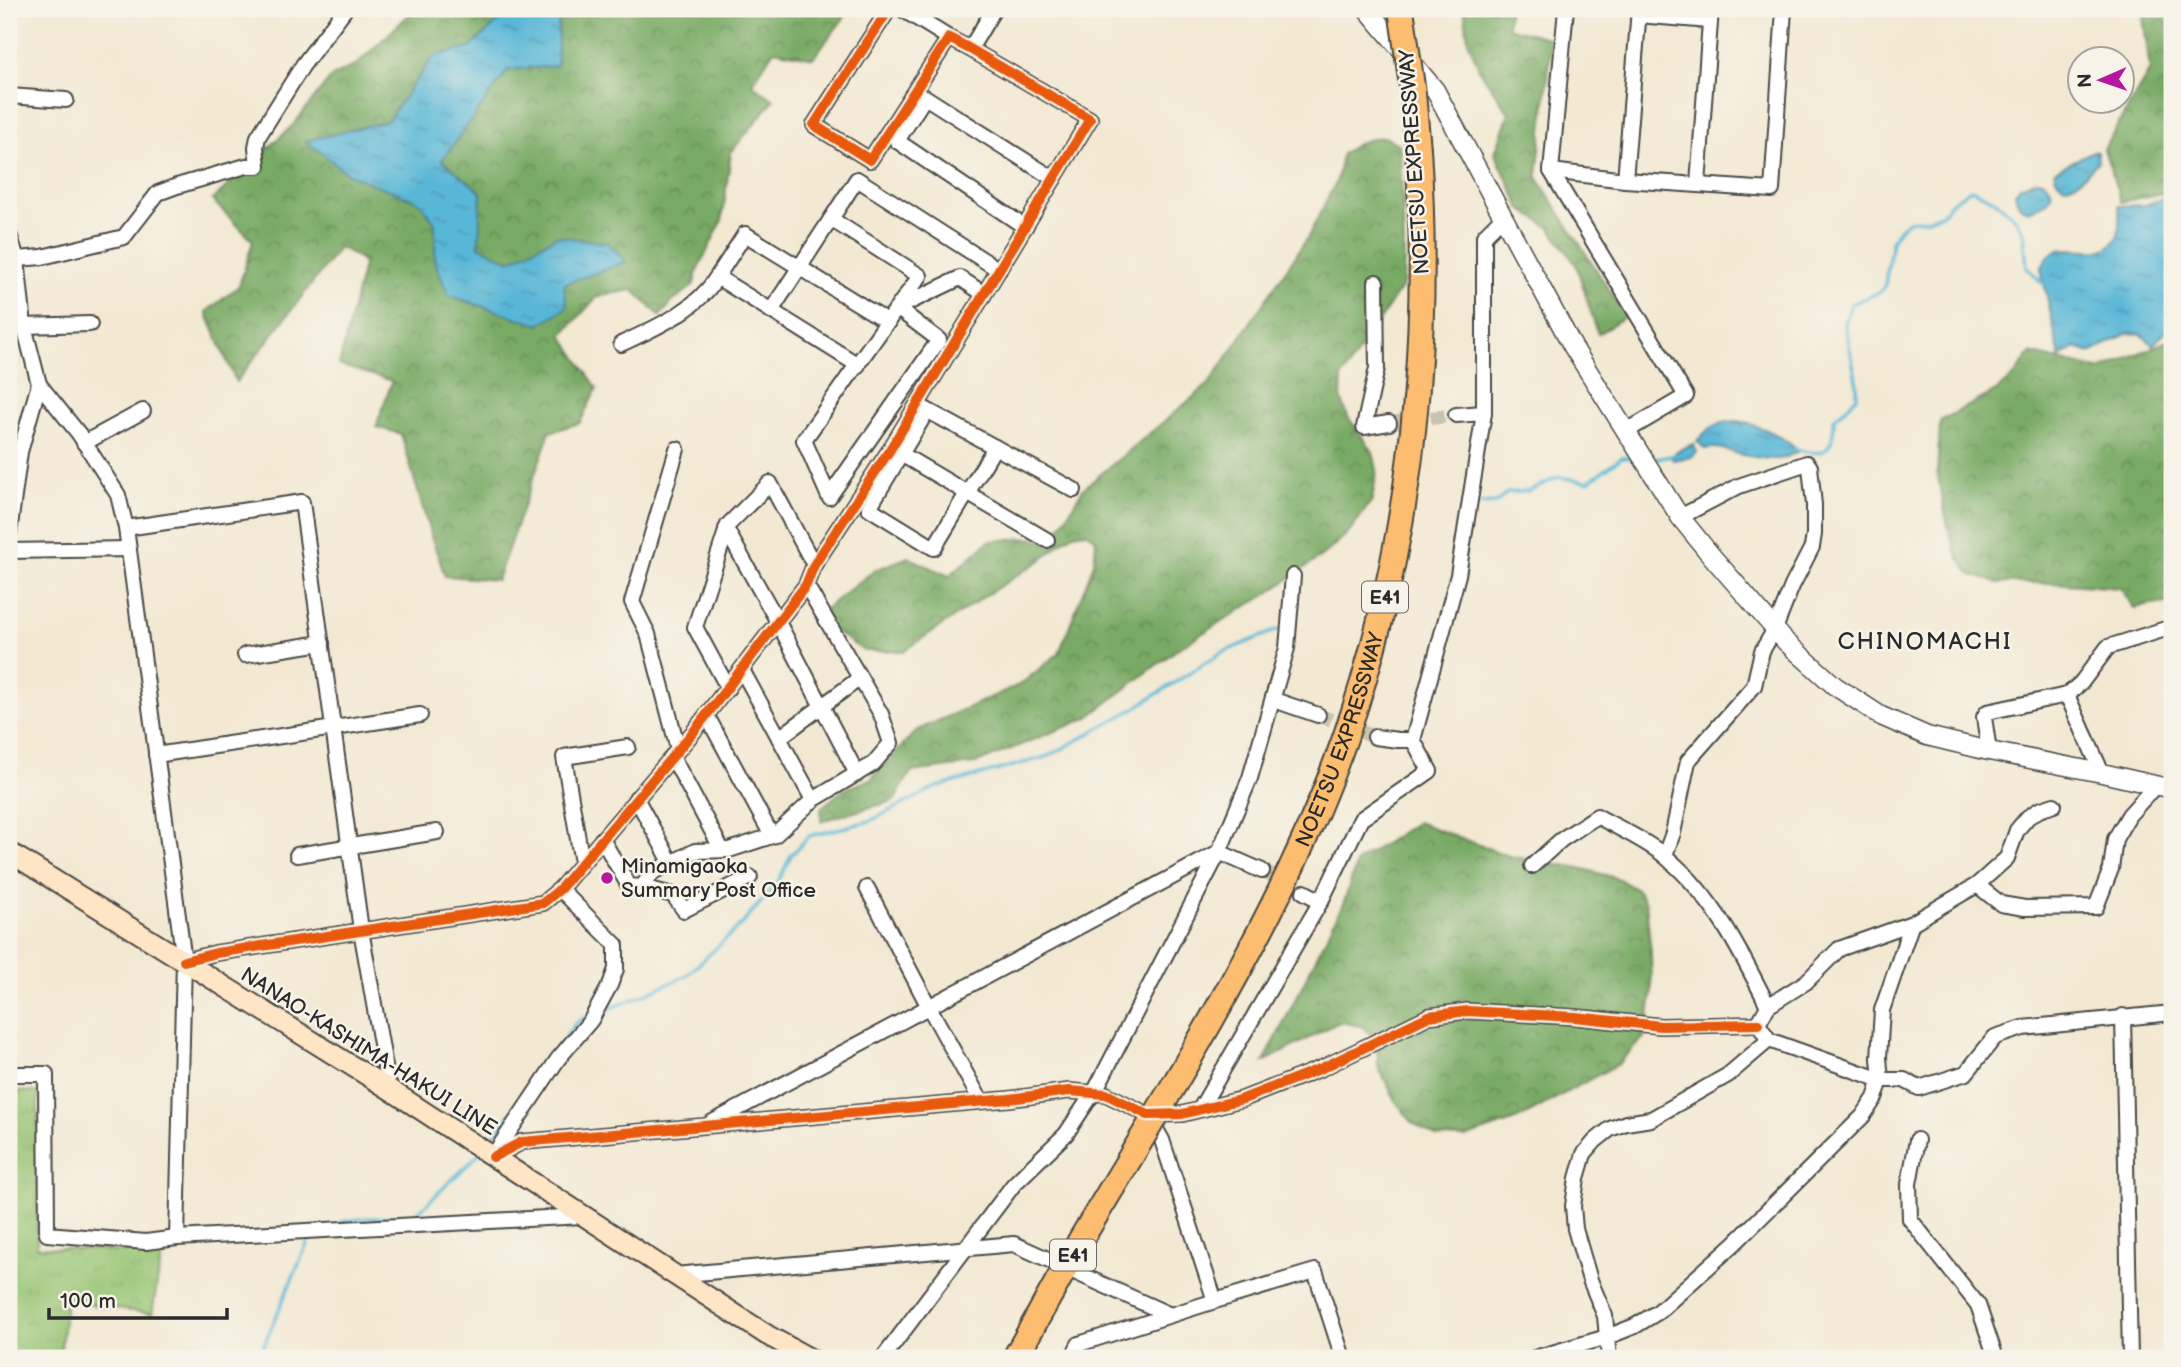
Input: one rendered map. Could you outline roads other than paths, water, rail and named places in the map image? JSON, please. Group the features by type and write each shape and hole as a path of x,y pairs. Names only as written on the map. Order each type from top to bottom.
{"highway":[{"name":"NOETSU EXPRESSWAY","path":"1015,1358 1255,943 1303,841 1345,739 1366,671 1397,542 1416,411 1423,271 1418,149 1401,9"}],"main road":[{"name":"NANAO-KASHIMA-HAKUI LINE","path":"9,852 389,1088 767,1335 809,1358"}],"street":[{"path":"17,260 54,255 124,237 158,193 246,166 258,166 258,138 303,65 345,9"},
{"path":"889,9 814,125 870,160 949,38"},
{"path":"902,9 1090,119 984,294 922,408 901,454 869,508 934,548 995,447"},
{"path":"970,49 994,9"},
{"path":"1367,9 1435,90 1545,298 1625,432 1680,517 1775,629 1835,686 1881,716 1927,736 2164,788"},
{"path":"1566,9 1550,171 1686,396 1625,432"},
{"path":"1550,171 1625,180 1772,190 1784,9"},
{"path":"1625,180 1639,12 1711,15 1698,184"},
{"path":"9,96 66,100"},
{"path":"1025,226 897,141 925,97 1054,179"},
{"path":"771,311 857,179 999,270"},
{"path":"1200,1109 1321,901 1361,819 1430,771 1413,740 1458,575 1484,413 1484,236 1504,216"},
{"path":"831,219 938,289"},
{"path":"9,234 17,260 24,326 39,384 84,443 118,495 126,528 184,961 177,1238"},
{"path":"621,344 670,320 712,285 744,234 888,322"},
{"path":"897,308 939,340 829,497 804,440 858,365 897,308 920,276"},
{"path":"717,277 858,365"},
{"path":"897,308 960,278 984,294"},
{"path":"1376,282 1377,368 1364,427 1390,423"},
{"path":"24,326 90,324"},
{"path":"9,533 20,452 39,384"},
{"path":"922,408 1074,490"},
{"path":"184,961 216,953 543,903 560,889 707,716 806,585 814,565 891,448 922,408"},
{"path":"84,443 143,411"},
{"path":"1456,415 1484,413"},
{"path":"9,437 26,430"},
{"path":"677,449 632,602 648,634 675,753 722,850"},
{"path":"901,454 1047,540"},
{"path":"1665,855 1673,833 1688,761 1754,686 1762,651 1775,629 1792,586 1812,547 1814,505 1810,467 1807,463 1739,486 1680,517"},
{"path":"728,688 695,627 728,524 770,483 814,565"},
{"path":"126,528 302,502 361,930 389,1088"},
{"path":"726,529 857,774"},
{"path":"9,551 129,549"},
{"path":"883,1358 1014,1184 1066,1134 1093,1093 1219,852 1250,778 1287,648 1293,576"},
{"path":"642,887 653,872 695,851 729,850 772,836 813,800 873,764 891,743 881,714 806,585"},
{"path":"1989,751 1984,717 1987,712 2067,695 2081,683 2108,647 2172,627"},
{"path":"245,656 322,643"},
{"path":"742,670 813,800"},
{"path":"779,738 860,678"},
{"path":"2067,695 2102,773"},
{"path":"1274,699 1318,715"},
{"path":"156,755 420,715"},
{"path":"707,716 772,836"},
{"path":"1375,737 1413,740"},
{"path":"582,863 564,757 628,747"},
{"path":"1977,885 2001,904 2025,908 2096,907 2110,869 2115,839 2129,815 2164,788"},
{"path":"636,798 671,862"},
{"path":"1758,1024 1768,1006 1806,982 1839,949 1912,923 1977,885 2007,858 2017,830 2028,817 2054,805"},
{"path":"1532,866 1561,840 1597,816 1665,855 1706,896 1768,1006"},
{"path":"297,855 437,832"},
{"path":"602,839 629,886 673,895 684,909 750,877"},
{"path":"1219,852 1262,871"},
{"path":"706,1125 1219,852"},
{"path":"867,888 981,1101"},
{"path":"486,1152 594,1014 616,969 616,945 560,889"},
{"path":"1304,892 1321,901"},
{"path":"1535,1358 1607,1337 1635,1326 1658,1312 1735,1243 1863,1116 1875,1098 1881,1080 1879,1058 1882,1010 1912,923"},
{"path":"486,1152 522,1142 1069,1091 1106,1094 1148,1115 1182,1114 1243,1098 1322,1069 1429,1016 1467,1011 1575,1017 1661,1026 1758,1024"},
{"path":"1758,1024 1769,1040 1881,1080 1904,1080 1919,1088 1966,1073 1995,1038 2024,1028 2172,1013"},
{"path":"2123,1016 2130,1358"},
{"path":"1609,1358 1605,1316 1590,1280 1575,1229 1573,1206 1584,1154 1609,1129 1651,1119 1728,1075 1769,1040"},
{"path":"9,1074 46,1074 47,1234 146,1242 177,1238 583,1216"},
{"path":"1148,1115 1162,1140 1215,1301"},
{"path":"1917,1140 1909,1184 1910,1219 1978,1305 1996,1358"},
{"path":"675,1275 1014,1244 1054,1262"},
{"path":"1072,1358 1079,1344 1315,1271 1343,1358"},
{"path":"1077,1273 1170,1315"}],"water":[{"path":"511,9 559,9 557,66 508,70 442,160 481,192 479,246 510,261 557,236 608,243 626,262 564,284 567,307 539,325 448,295 435,262 435,224 420,202 348,174 306,141 387,121 434,56 470,48"},
{"path":"2093,151 2097,152 2098,161 2082,178 2068,186 2057,181 2054,171"},
{"path":"2043,180 2050,187 2052,195 2046,203 2029,211 2019,205 2015,193 2020,186"},
{"path":"2172,196 2172,324 2153,345 2141,334 2128,333 2090,353 2075,347 2060,358 2041,269 2046,260 2059,250 2093,251 2108,248 2118,234 2119,206 2145,205"},
{"path":"1737,421 1770,432 1798,451 1783,458 1767,459 1718,448 1705,449 1697,441 1714,426"},
{"path":"1693,444 1697,452 1691,457 1673,460 1671,457 1677,451"}],"waterway":[{"path":"1795,449 1814,453 1826,449 1832,438 1834,419 1857,397 1845,323 1851,304 1880,292 1885,285 1892,240 1908,221 1943,214 1948,205 1971,189 1996,201 2016,219 2024,234 2027,267 2042,283 2047,283"},
{"path":"1651,460 1676,455"},
{"path":"1481,504 1496,503 1507,493 1528,491 1559,477 1588,482 1622,457 1631,458"},
{"path":"603,1010 686,976 743,923 778,882 791,855 809,836 870,821 937,787 1049,756 1132,710 1221,653 1277,630"},
{"path":"487,1146 576,1023 586,1017"},
{"path":"341,1222 366,1218 413,1217 479,1154"},
{"path":"249,1358 260,1354 311,1235"}],"tunnel":[{"path":"1389,423 1456,415"},
{"path":"1318,715 1375,737"},
{"path":"1262,871 1304,892"}],"place":[{"name":"Minamigaoka Summary Post Office","path":"607,878"}],"district":[{"name":"CHINOMACHI","path":"1925,641"}]}
